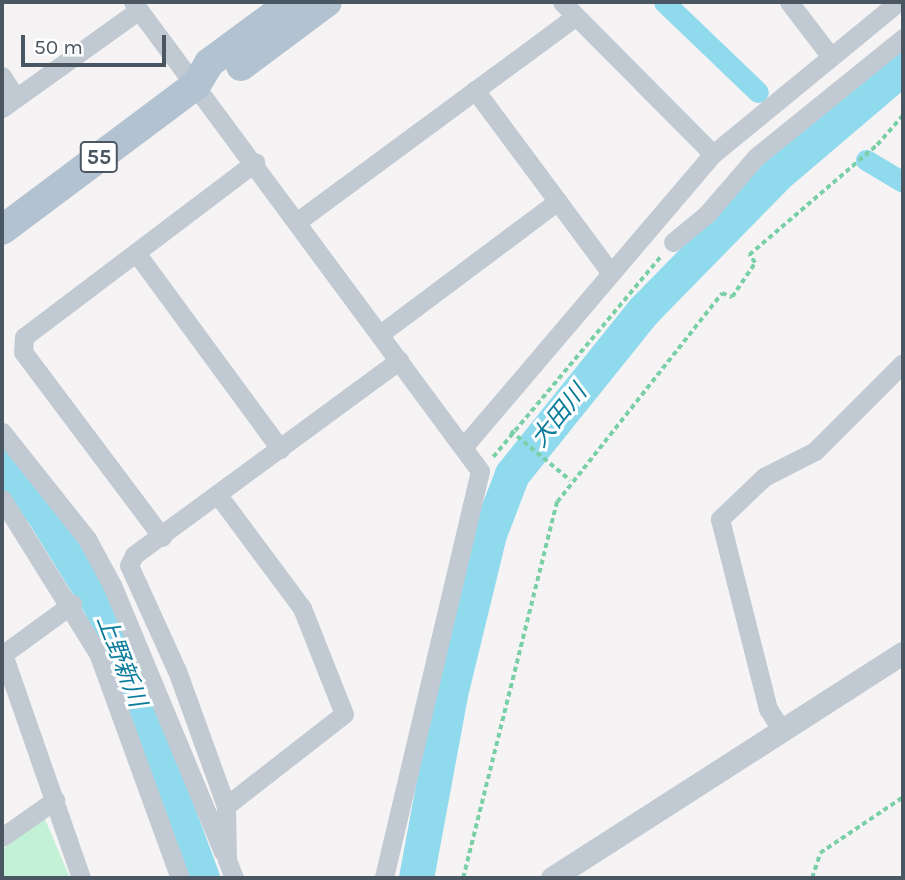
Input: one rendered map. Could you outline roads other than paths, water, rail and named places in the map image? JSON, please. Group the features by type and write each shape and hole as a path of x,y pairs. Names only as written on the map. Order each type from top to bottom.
{"main road":[{"name":"55","path":"2,230 197,85 209,63 292,2"},
{"name":"55","path":"197,85 221,80 327,2"}],"street":[{"path":"562,2 713,154"},
{"path":"789,2 831,57"},
{"path":"465,445 713,154 898,2"},
{"path":"2,76 9,103 136,6 298,221 398,360 465,445 480,471 384,878"},
{"path":"298,221 576,16"},
{"path":"673,242 756,157 903,38"},
{"path":"475,90 610,272"},
{"path":"162,537 23,352 24,337 137,254 254,162"},
{"path":"380,334 558,201"},
{"path":"137,254 280,449"},
{"path":"227,860 226,806 177,671 129,565 162,537 398,360"},
{"path":"782,731 768,709 720,519 764,477 815,451 903,363"},
{"path":"2,432 87,539 112,585 234,878"},
{"path":"218,495 302,608 344,714 226,806"},
{"path":"2,499 72,604 97,653 180,878"},
{"path":"72,604 2,653 81,878"},
{"path":"552,878 903,653"},
{"path":"2,837 55,800"}],"waterway":[{"path":"664,2 758,92"},
{"name":"大田川","path":"416,878 450,694 489,534 512,474 644,310 776,175 903,67"},
{"path":"866,160 903,182"},
{"name":"上野新川","path":"2,463 43,513 101,606 202,878"}]}
